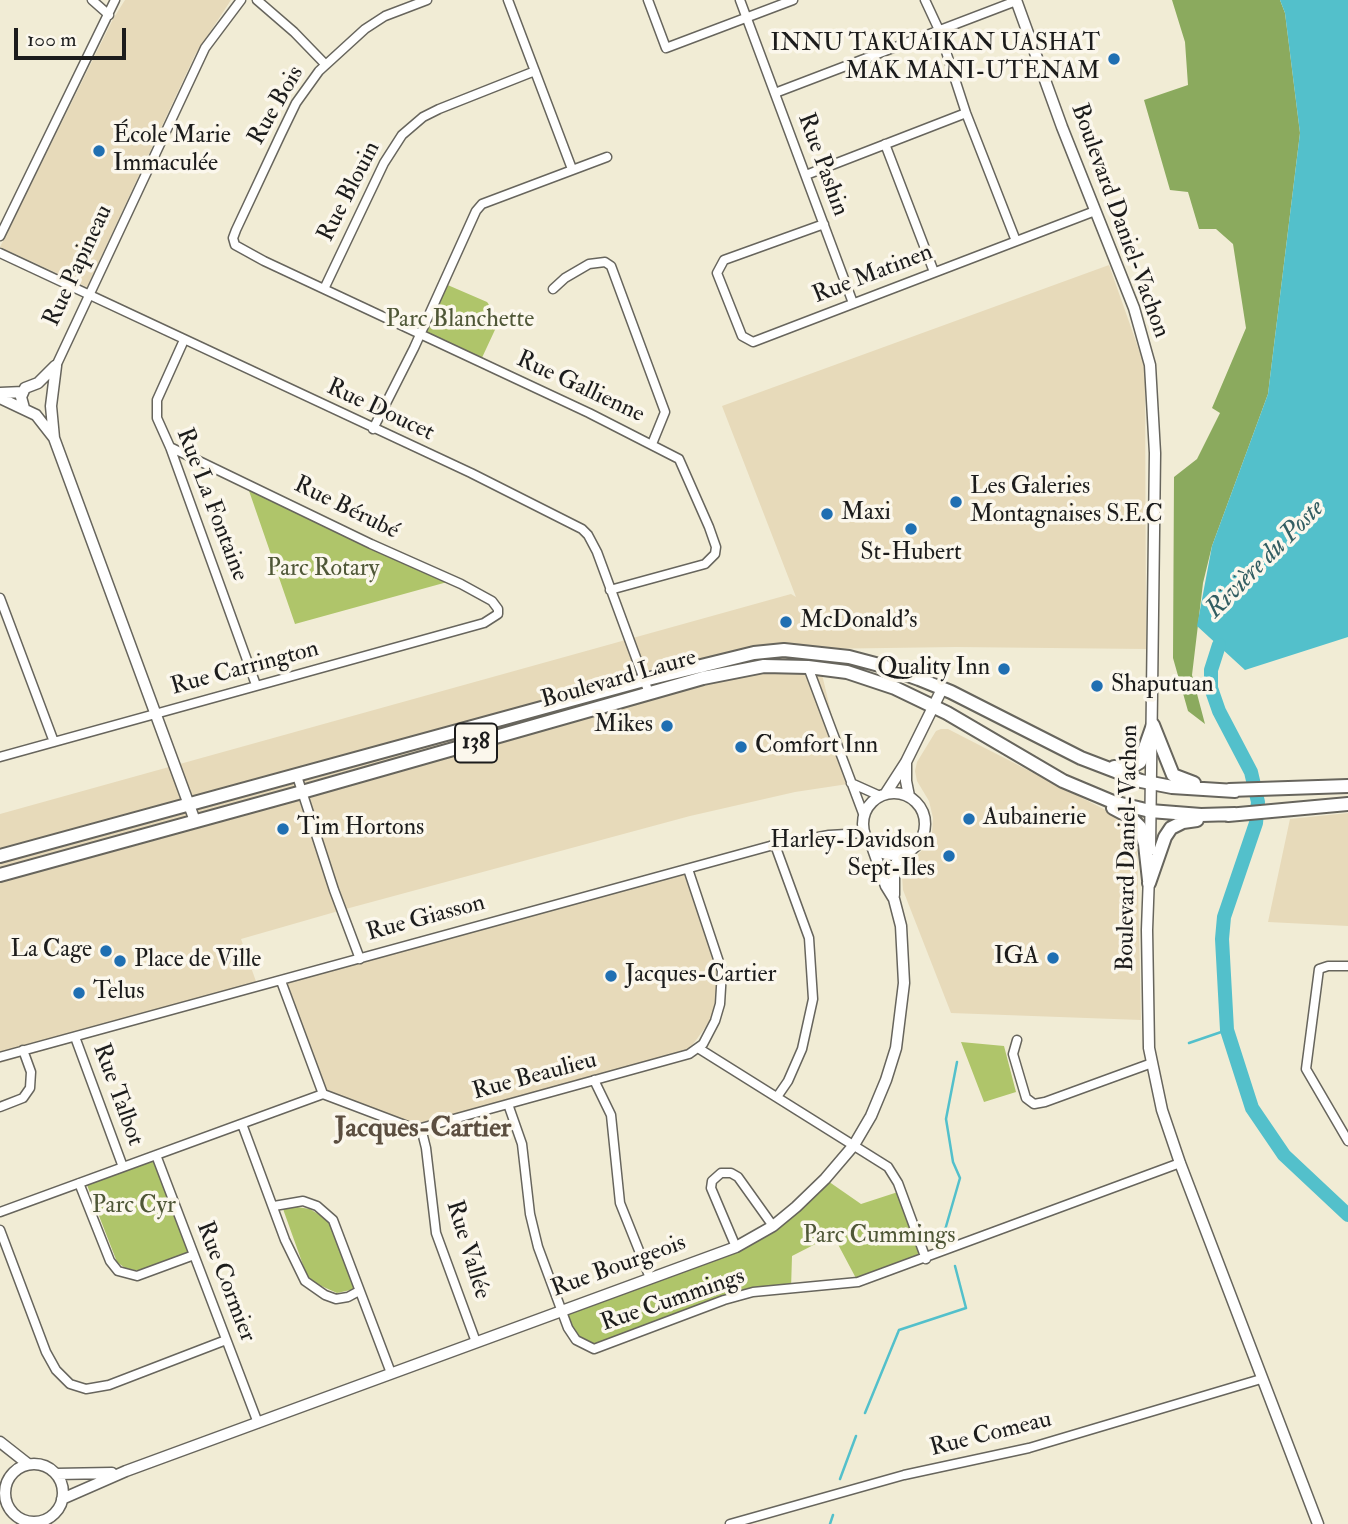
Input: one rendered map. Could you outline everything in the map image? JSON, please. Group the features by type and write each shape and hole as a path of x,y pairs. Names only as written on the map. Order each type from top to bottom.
{"highway":[{"name":"Boulevard Laure","path":"0,856 644,680 754,653 784,650 849,657 883,666 942,688 1081,758 1117,773 1152,783 1199,790 1235,791"},
{"name":"Boulevard Laure","path":"0,875 703,678 764,666 807,667 847,672 895,688 934,705 1063,781 1113,803 1150,811 1201,815 1236,814"},
{"path":"1081,758 1117,768 1130,768 1143,757 1153,725"},
{"path":"1153,725 1173,775 1183,781 1235,791"},
{"name":"138","path":"1235,791 1348,786"},
{"path":"1089,793 1130,817 1140,827 1149,883"},
{"name":"138","path":"1236,814 1348,804"},
{"path":"1149,883 1165,836 1171,828 1183,822 1236,814"}],"street":[{"path":"92,0 109,15"},
{"path":"0,236 115,0"},
{"name":"Rue Papineau","path":"55,366 205,48 241,0"},
{"path":"257,0 325,64"},
{"name":"Rue Bois","path":"234,242 241,218 296,103 325,64 375,22 428,0"},
{"path":"508,0 572,169"},
{"path":"648,0 666,48 793,0"},
{"name":"Rue Pashin","path":"740,0 853,303"},
{"path":"925,0 939,30 966,113 1016,241"},
{"path":"775,93 1016,0"},
{"name":"Boulevard Daniel-Vachon","path":"1016,0 1133,308 1152,379 1155,453 1153,725 1147,930 1149,1048 1162,1110 1180,1163 1318,1524"},
{"name":"Rue Blouin","path":"324,289 384,163 402,135 431,113 535,71"},
{"path":"806,175 966,113"},
{"path":"885,144 934,272"},
{"path":"373,429 476,211 482,204 607,157"},
{"name":"Rue Matinen","path":"824,223 724,260 717,273 742,336 753,342 1095,211"},
{"name":"Rue Gallienne","path":"234,242 238,248 679,459 709,527 716,547 715,554 705,564 610,590"},
{"name":"Rue Doucet","path":"0,253 471,474 582,529 597,552 649,693"},
{"path":"553,289 565,278 589,264 605,262 611,265 664,412 652,444"},
{"name":"Rue La Fontaine","path":"184,340 157,400 157,418 257,685"},
{"path":"24,408 21,397 23,392 38,383 55,366"},
{"path":"55,366 51,394 54,438 195,821"},
{"path":"38,383 46,387 51,394"},
{"path":"0,393 23,392"},
{"path":"0,398 36,415 54,438"},
{"path":"36,415 51,406"},
{"name":"Rue Bérubé","path":"170,447 461,584 492,601 498,614"},
{"path":"0,598 54,742"},
{"name":"Rue Carrington","path":"0,757 484,623 498,614"},
{"path":"807,667 864,816 864,833 872,846 889,855 908,852 921,839 925,820 922,810 909,796 906,762"},
{"path":"883,795 906,762 942,688"},
{"path":"297,776 334,890 360,959"},
{"path":"851,783 883,795"},
{"path":"864,816 873,801 883,795 894,792 909,796"},
{"name":"Rue Giasson","path":"0,1056 775,845 829,835 864,833"},
{"path":"775,845 809,938 813,999 802,1049 788,1081 777,1097"},
{"name":"Rue Bourgeois","path":"872,846 886,886 894,898"},
{"name":"Rue Bourgeois","path":"62,1499 126,1471 736,1247 773,1226 812,1194 853,1145 871,1116 886,1080 900,1024 903,949 894,898 894,871 897,861 908,852"},
{"path":"688,869 722,971 720,1004 715,1021 698,1048 883,1164 893,1174 926,1259"},
{"path":"1348,966 1319,969 1306,1064 1310,1077 1348,1141"},
{"path":"281,981 323,1094"},
{"name":"Rue Talbot","path":"75,1037 123,1167"},
{"path":"1017,1040 1013,1054 1026,1098 1034,1104 1152,1063"},
{"name":"Rue Beaulieu","path":"421,1128 689,1054 698,1048"},
{"path":"0,1107 23,1098 30,1088 31,1072 23,1050"},
{"path":"594,1080 611,1115 620,1203 650,1278"},
{"path":"0,1212 323,1094 410,1127 421,1128"},
{"name":"Rue Cummings","path":"508,1104 522,1144 534,1235 576,1340 594,1349 742,1296 765,1291 858,1282 1180,1163"},
{"path":"242,1124 285,1240 304,1281 336,1299 359,1291"},
{"name":"Rue Vallée","path":"421,1128 426,1148 436,1233 476,1342"},
{"name":"Rue Cormier","path":"156,1155 258,1423"},
{"path":"736,1247 711,1188 712,1181 721,1173 731,1173 738,1177 773,1226"},
{"path":"79,1183 110,1261 118,1272 137,1276 194,1255"},
{"path":"274,1206 303,1201 328,1214 336,1226 391,1373"},
{"path":"0,1230 46,1352 56,1370 70,1384 86,1389 109,1385 226,1339"},
{"name":"Rue Comeau","path":"730,1524 904,1475 1029,1448 1261,1379"},
{"path":"0,1442 29,1464"},
{"path":"0,1474 5,1487 6,1503 17,1520 48,1521 60,1507 63,1490 56,1474 44,1465 29,1464 13,1472 5,1487"},
{"name":"Rue Bourgeois","path":"56,1474 98,1475 126,1471"}],"shaded area":[{"name":"École Marie Immaculée","path":"125,0 231,0 195,55 87,287 0,247 113,19"},
{"path":"1109,265 1145,367 1146,649 816,649 848,784 795,792 690,816 241,939 259,990 0,1063 0,814 791,594 796,597 722,406"},
{"path":"948,729 1123,819 1130,827 1137,842 1141,1020 951,1013 903,890 902,876 906,867 927,845 932,834 933,818 929,801 917,781 915,771 917,762 936,731"},
{"path":"1348,813 1348,926 1268,922 1290,819"},
{"path":"686,874 717,969 715,1007 710,1021 688,1051 422,1125 404,1122 325,1091 284,982"}],"green space":[{"path":"1172,0 1280,0 1285,13 1300,133 1268,394 1212,546 1203,583 1192,675 1205,724 1188,711 1173,658 1174,477 1197,459 1220,413 1212,408 1246,328 1233,244 1216,229 1199,229 1188,192 1170,190 1144,100 1188,85 1185,42"},
{"name":"Parc Blanchette","path":"443,283 487,302 500,319 480,362 418,332"},
{"name":"Parc Rotary","path":"247,485 451,581 295,624"},
{"path":"961,1042 1004,1046 1016,1092 984,1102"},
{"name":"Parc Cyr","path":"154,1160 190,1252 144,1270 125,1268 117,1262 87,1185"},
{"name":"Parc Cummings","path":"825,1179 861,1204 901,1191 926,1259 858,1282 833,1235 792,1256 791,1289 753,1292 594,1349 581,1344 562,1310 755,1237"},
{"path":"291,1206 310,1209 329,1221 355,1289 337,1293 307,1276 283,1209"}],"water":[{"path":"1280,0 1348,0 1348,637 1245,670 1197,626 1212,546 1268,394 1300,133 1285,13"}],"waterway":[{"name":"Rivière du Poste","path":"1219,645 1211,670 1211,688 1219,711 1251,772 1258,802 1256,823 1224,917 1222,939 1227,1030 1252,1108 1284,1155 1348,1215"},
{"path":"1189,1043 1227,1030"},
{"path":"945,1230 960,1178 953,1162 946,1119 957,1062"},
{"path":"865,1413 899,1330 966,1308 955,1266"},
{"path":"840,1479 856,1436"},
{"path":"830,1524 833,1515"}],"place":[{"name":"INNU TAKUAIKAN UASHAT MAK MANI-UTENAM","path":"1114,59"},
{"name":"École Marie Immaculée","path":"99,151"},
{"name":"Les Galeries Montagnaises S.E.C","path":"956,502"},
{"name":"Maxi","path":"827,514"},
{"name":"St-Hubert","path":"911,529"},
{"name":"McDonald's","path":"786,622"},
{"name":"Quality Inn","path":"1004,669"},
{"name":"Shaputuan","path":"1097,686"},
{"name":"Mikes","path":"667,726"},
{"name":"Comfort Inn","path":"741,747"},
{"name":"Aubainerie","path":"969,819"},
{"name":"Tim Hortons","path":"283,829"},
{"name":"Harley-Davidson Sept-Iles","path":"949,856"},
{"name":"La Cage","path":"106,951"},
{"name":"IGA","path":"1053,958"},
{"name":"Place de Ville","path":"120,961"},
{"name":"Jacques-Cartier","path":"611,976"},
{"name":"Telus","path":"79,993"}],"district":[{"name":"Jacques-Cartier","path":"423,1130"}]}
